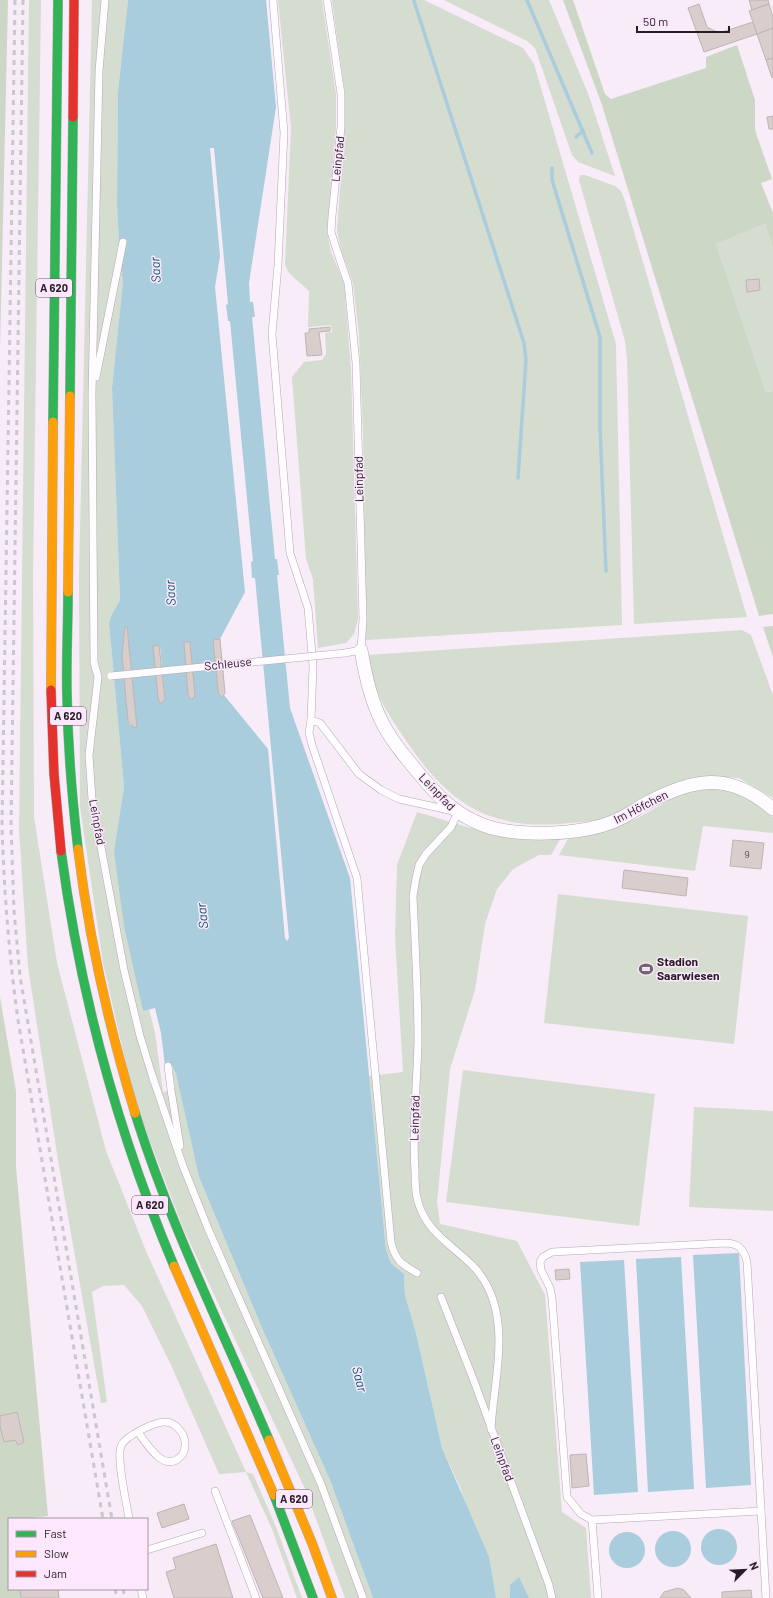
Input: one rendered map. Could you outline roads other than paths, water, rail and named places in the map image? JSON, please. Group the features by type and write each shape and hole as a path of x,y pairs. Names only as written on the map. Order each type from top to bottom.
{"highway":[{"name":"A 620","path":"58,0 50,577 51,696 55,792 76,948 94,1029 112,1095 137,1171 205,1339 237,1408 276,1500 313,1598"},
{"name":"A 620","path":"74,0 67,694 72,789 81,871 93,949 128,1091 150,1160 183,1245 292,1494 332,1598"}],"street":[{"name":"Leinpfad","path":"361,650 364,673 382,722 401,752 424,780 438,796 458,812"},
{"name":"Im Höfchen","path":"458,812 475,822 500,830 559,832 590,829 618,820 673,791 695,783 719,782 744,788 773,808"}],"lane":[{"name":"Leinpfad","path":"105,0 99,71 92,394 94,662 98,678 89,755 92,799 124,970 140,1036 152,1075 183,1166 209,1231 321,1484 363,1598"},
{"path":"273,0 284,133 278,265 272,334 290,553 308,608 313,666 311,720 309,733 358,878 391,1242 394,1254 403,1266 417,1273"},
{"name":"Leinpfad","path":"327,0 341,94 341,127 331,232 336,251 348,283 356,363 362,611 361,650"},
{"path":"92,394 123,242"},
{"name":"Schleuse","path":"98,678 345,653 361,650"},
{"path":"311,720 320,723 359,774 381,790 399,799 458,812"},
{"name":"Leinpfad","path":"458,812 450,827 426,854 419,865 413,896 418,1040 414,1153 416,1196 421,1213 426,1223 439,1237 474,1268 489,1290 496,1311 500,1331 491,1429 549,1585 552,1598"},
{"path":"168,1066 183,1166"},
{"path":"761,1511 592,1520 581,1514 567,1497 552,1298 550,1288 541,1270 540,1262 543,1256 552,1252 725,1242 734,1243 744,1252 747,1262 766,1598"},
{"path":"441,1297 491,1429"},
{"path":"129,1518 120,1462 120,1446 128,1436 155,1424 165,1422 174,1424 181,1432 185,1444 184,1454 177,1460 169,1462 160,1459 138,1432"},
{"path":"215,1491 256,1598"},
{"path":"592,1520 598,1598"},
{"path":"148,1550 202,1533"}],"water":[{"name":"Saar","path":"128,0 266,0 276,107 249,283 250,302 253,302 255,317 252,317 275,559 277,559 279,575 277,575 290,708 350,878 386,1250 391,1263 404,1274 405,1295 416,1333 442,1448 489,1557 496,1598 373,1598 330,1480 262,1328 199,1177 176,1074 172,1065 165,1066 161,1033 155,1008 143,1011 124,926 114,851 124,787 109,623 120,600 112,388 123,281 121,270 126,243 119,242 117,205 118,91","holes":["210,148 214,148 228,304 226,305 228,321 230,321 253,561 251,562 252,578 255,578 289,938 287,941 285,938 268,749 224,695 220,696 218,691 213,640 220,639 245,592 215,287 220,256","125,626 127,627 137,728 130,725 128,721 122,656","190,642 195,696 192,699 190,699 188,695 184,643","154,646 160,646 165,699 162,703 158,698"]},
{"path":"739,1253 751,1485 706,1488 693,1255"},
{"path":"681,1257 694,1489 648,1492 636,1259"},
{"path":"624,1260 638,1492 594,1495 580,1262"},
{"path":"719,1529 729,1532 734,1537 737,1547 734,1557 729,1562 719,1565 709,1562 704,1557 701,1547 704,1537 709,1532"},
{"path":"673,1531 686,1536 691,1549 686,1562 673,1567 660,1562 655,1549 660,1536"},
{"path":"627,1532 637,1535 642,1540 645,1550 642,1560 637,1565 627,1568 617,1565 612,1560 609,1550 612,1540 617,1535"},
{"path":"519,1577 529,1598 510,1598 510,1585"}],"waterway":[{"path":"527,0 592,153"},
{"path":"414,1 524,343 526,360 518,478"},
{"path":"576,137 583,131"},
{"path":"552,168 552,180 600,337 600,427 606,571"}],"railway":[{"path":"15,0 2,826 4,875 7,923 18,1020 103,1518"},
{"path":"23,0 11,825 14,911 20,976 112,1518"},
{"path":"115,1590 117,1598"},
{"path":"123,1590 125,1598"}],"place":[{"name":"Stadion Saarwiesen","path":"646,969"}]}
